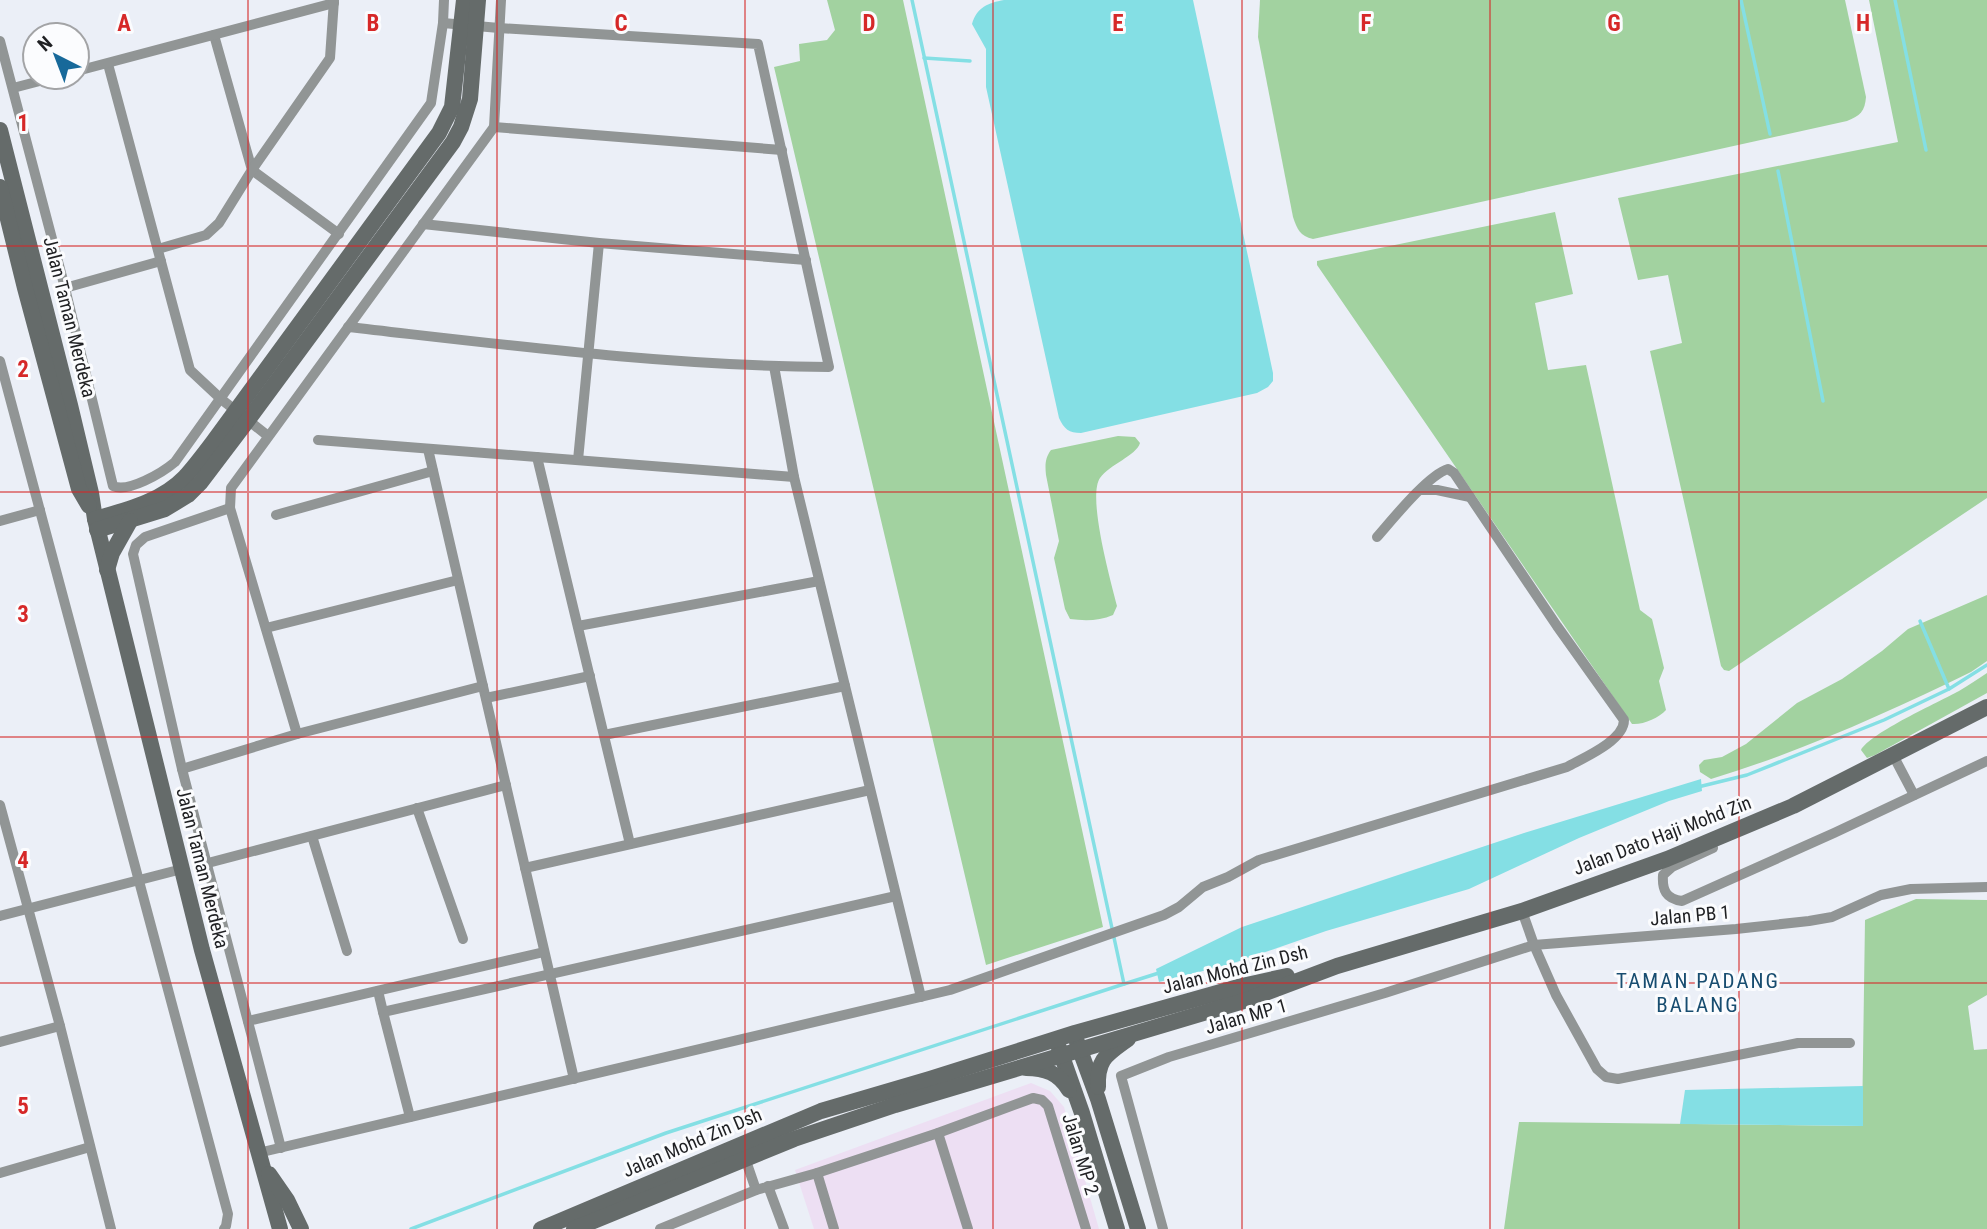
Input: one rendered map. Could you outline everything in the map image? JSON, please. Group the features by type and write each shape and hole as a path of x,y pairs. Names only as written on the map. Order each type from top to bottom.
{"main road":[{"path":"95,521 126,516 162,495 183,478 242,416 453,142 470,99 469,25 464,0"},
{"path":"469,25 478,0"},
{"name":"Jalan Taman Merdeka","path":"0,130 92,493 95,521 182,869 259,1157 281,1229"},
{"name":"Jalan Taman Merdeka","path":"0,187 79,489 95,521"},
{"path":"92,493 101,502 126,516"},
{"path":"107,570 126,516"},
{"name":"Jalan Dato Haji Mohd Zin","path":"1337,966 1521,911 1667,859 1794,806 1987,707"},
{"name":"Jalan Mohd Zin Dsh","path":"574,1229 794,1139 883,1109 1247,1000 1337,966"},
{"name":"Jalan Mohd Zin Dsh","path":"541,1229 821,1111 1074,1033 1242,986 1337,966"},
{"path":"1098,1099 1097,1072 1105,1056 1138,1031"},
{"path":"1074,1033 1098,1099 1138,1229"},
{"path":"1056,1039 1082,1113 1117,1229"},
{"path":"1019,1068 1048,1071 1061,1078 1082,1113"},
{"path":"259,1157 273,1229"},
{"path":"259,1157 287,1200 301,1229"}],"street":[{"path":"0,41 115,488 152,478 175,462 431,103 444,0"},
{"path":"297,734 230,508 230,488 494,127 501,0"},
{"path":"65,288 159,255 213,230 330,58 334,2 91,68"},
{"path":"348,327 589,354 829,367 758,44 443,23"},
{"path":"214,35 252,170 339,234"},
{"path":"108,64 190,370 221,399 268,436"},
{"path":"13,88 21,86"},
{"path":"494,127 782,150"},
{"path":"423,224 599,243 806,260"},
{"path":"578,460 599,243"},
{"path":"0,361 228,1214 224,1229"},
{"path":"774,366 794,477 921,997"},
{"path":"318,440 794,477"},
{"path":"428,449 574,1079"},
{"path":"537,457 630,844"},
{"path":"259,1157 281,1147 921,997 978,981 1171,911 1203,887 1259,860 1567,767 1620,734 1624,720 1454,473 1448,469 1442,471 1377,537"},
{"path":"276,514 433,471"},
{"path":"1421,490 1437,490 1470,497"},
{"path":"230,508 145,537 136,545 133,554 182,769 281,1147"},
{"path":"0,521 40,510"},
{"path":"266,628 458,580"},
{"path":"578,626 819,581"},
{"path":"182,769 297,734 484,692 590,677"},
{"path":"604,735 845,687"},
{"path":"1893,755 1914,795"},
{"path":"1741,828 1721,844 1672,867 1663,875 1662,886 1667,895 1682,901 1987,761"},
{"path":"208,863 506,785"},
{"path":"525,867 870,790"},
{"path":"0,805 111,1229"},
{"path":"417,808 463,939"},
{"path":"312,836 347,951"},
{"path":"0,916 182,869"},
{"name":"Jalan PB 1","path":"1534,945 1809,921 1832,917 1881,895 1912,889 1987,887"},
{"path":"383,1013 896,896"},
{"path":"1521,911 1556,995 1597,1069 1605,1077 1618,1079 1798,1044 1850,1043"},
{"name":"Jalan MP 1","path":"1163,1229 1121,1076 1169,1057 1385,993 1534,945"},
{"path":"248,1021 544,952"},
{"path":"378,991 410,1117"},
{"path":"0,1042 60,1026"},
{"name":"Jalan MP 2","path":"938,1133 1033,1098 1042,1100 1048,1106 1086,1229"},
{"path":"660,1229 756,1190 938,1133 968,1229"},
{"path":"0,1172 90,1147"},
{"path":"745,1158 756,1190"},
{"path":"817,1173 834,1229"},
{"path":"768,1186 784,1229"}],"shaded area":[{"path":"1031,1083 1050,1091 1064,1107 1099,1229 814,1229 795,1170"}],"green space":[{"path":"827,0 903,0 1103,927 986,965 774,67 800,61 799,44 827,40 835,30"},
{"path":"1260,0 1845,0 1866,97 1861,112 1847,121 1313,239 1300,231 1293,217 1258,37"},
{"path":"1869,0 1987,0 1987,498 1729,671 1724,670 1650,351 1682,343 1668,275 1638,280 1618,198 1898,142"},
{"path":"1555,212 1573,294 1535,303 1548,370 1586,365 1640,610 1652,619 1664,668 1659,681 1666,710 1641,723 1632,724 1317,265 1317,261"},
{"path":"1118,436 1135,437 1140,443 1138,448 1104,473 1097,488 1096,503 1101,540 1117,606 1113,615 1087,620 1070,619 1065,609 1054,558 1059,541 1046,475 1047,459 1051,450"},
{"path":"1987,595 1987,661 1971,672 1875,717 1777,757 1711,779 1700,772 1699,765 1704,760 1722,757 1746,744 1797,703 1842,679 1908,629"},
{"path":"1987,673 1987,693 1875,755 1867,758 1861,750 1877,735"},
{"path":"1916,899 1987,900 1987,995 1968,1006 1974,1050 1987,1049 1987,1229 1504,1229 1519,1122 1862,1126 1865,920"}],"water":[{"path":"1004,0 1193,0 1273,373 1273,381 1268,387 1257,393 1081,433 1067,430 1063,425 1059,418 986,87 986,49 972,24 984,7"},
{"path":"1701,779 1702,791 1669,801 1579,838 1469,889 1326,931 1231,964 1159,982 1156,969 1242,927 1524,833"},
{"path":"1863,1086 1863,1126 1680,1124 1685,1090"}],"waterway":[{"path":"411,1229 666,1133 1124,984 912,0"},
{"path":"1741,0 1770,134"},
{"path":"1895,0 1926,150"},
{"path":"924,58 970,61"},
{"path":"1778,171 1823,401"},
{"path":"1920,621 1949,689"},
{"path":"1698,787 1747,775 1884,720 1949,689 1987,665"},
{"path":"1124,984 1162,972"}],"district":[{"name":"TAMAN PADANG BALANG","path":"1698,993"}]}
